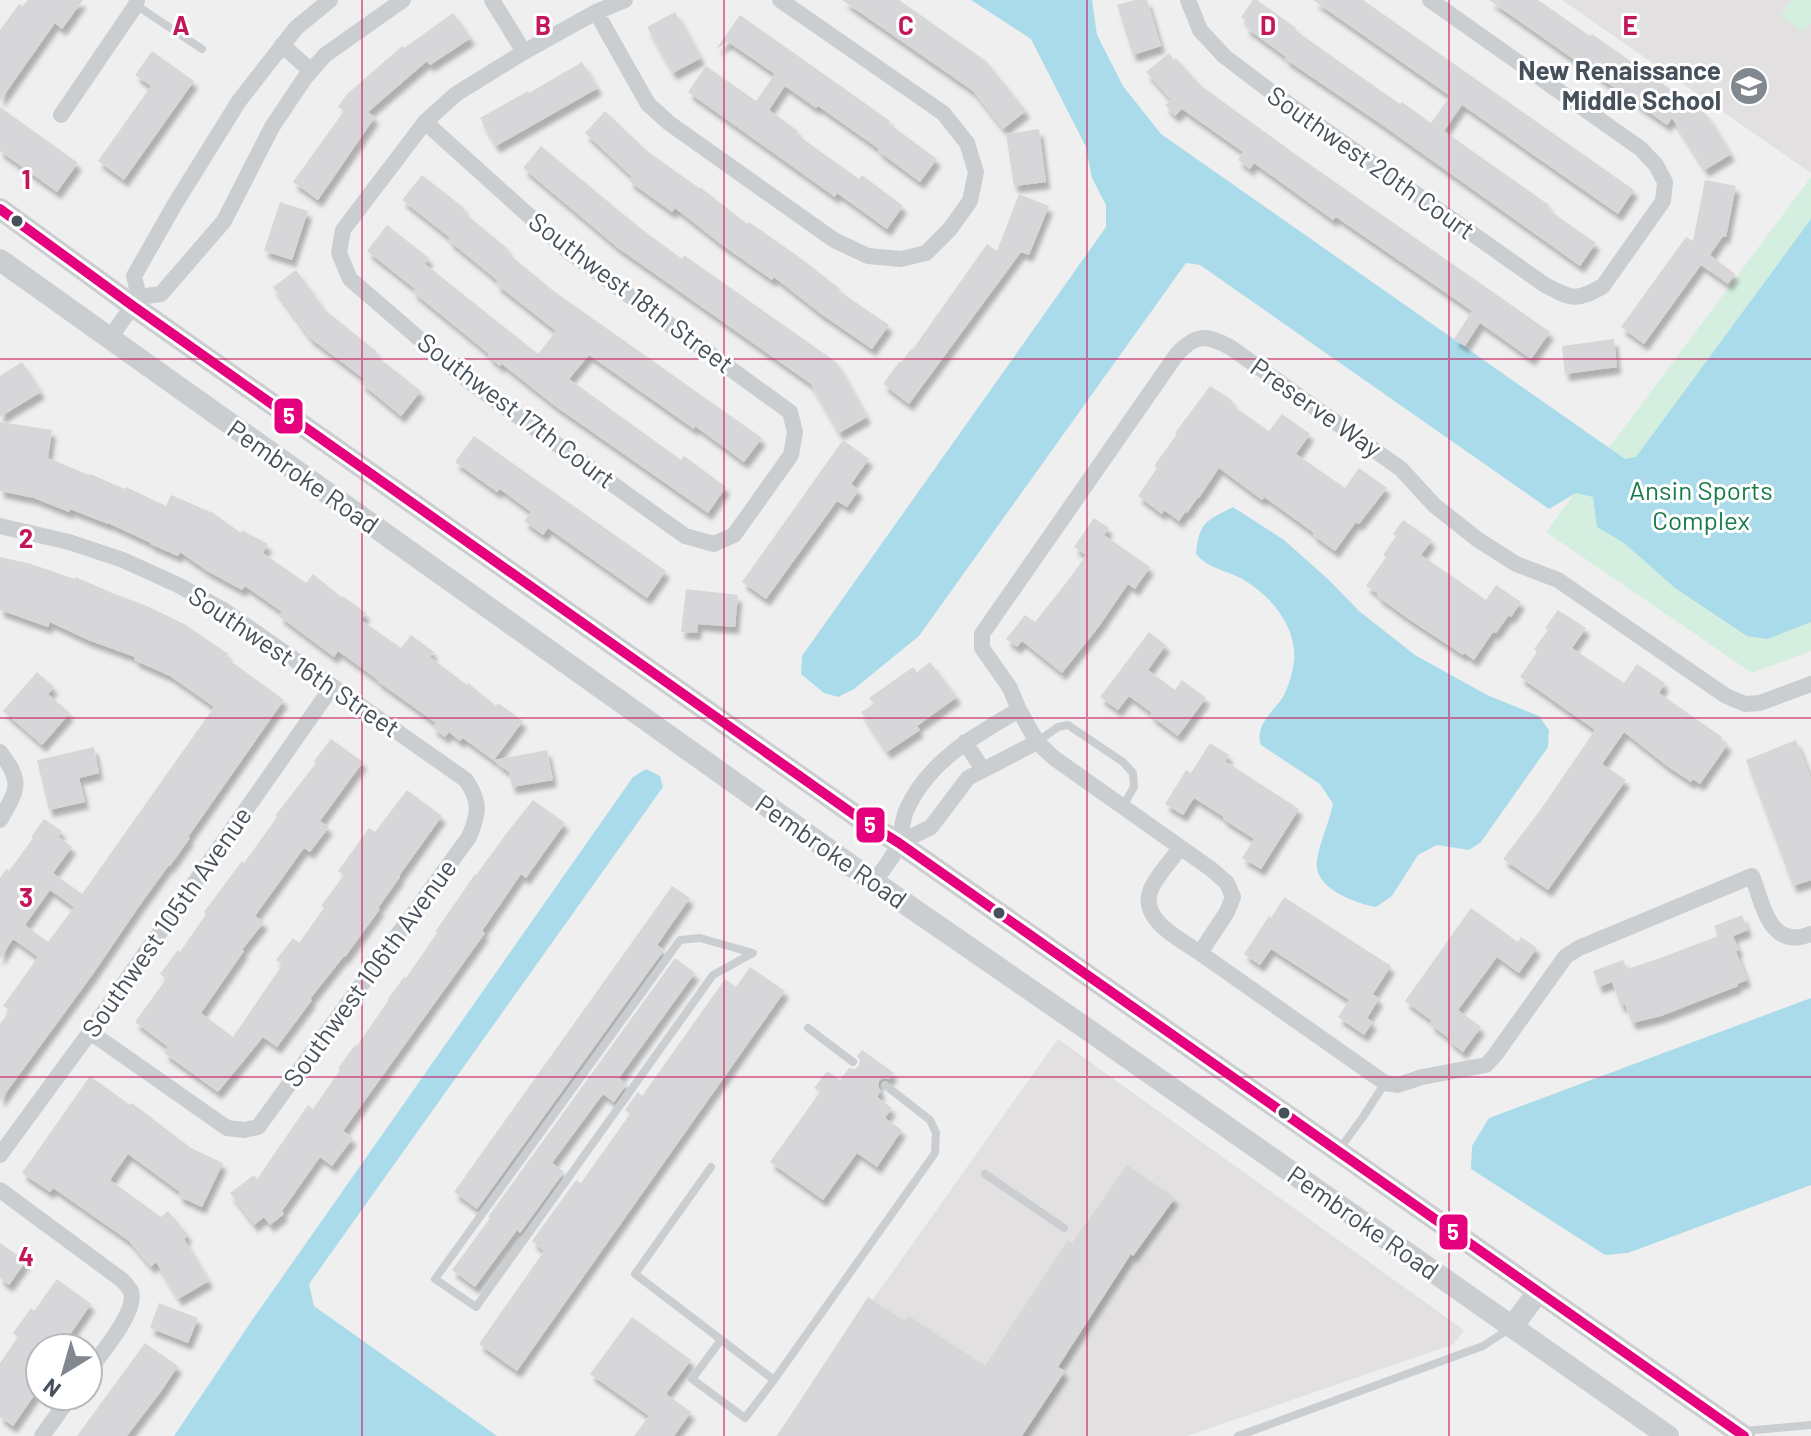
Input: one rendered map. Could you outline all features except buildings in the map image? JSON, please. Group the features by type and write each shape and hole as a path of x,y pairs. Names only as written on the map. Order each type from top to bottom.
{"main road":[{"name":"Pembroke Road","path":"0,209 136,302 859,818 899,843 1741,1434"},
{"name":"Pembroke Road","path":"0,260 874,882 1668,1436"},
{"path":"1512,1327 1538,1292"}],"street":[{"path":"136,302 134,276 239,101 296,28 330,0"},
{"path":"109,339 136,302 161,294 224,221 272,127 311,71 325,55 403,0"},
{"path":"492,0 524,52"},
{"path":"425,122 456,94 524,52 596,12 625,0"},
{"path":"596,12 648,104 669,123 834,240 868,256 901,259 926,253 950,229 970,201 976,172 967,143 943,113 780,0"},
{"name":"Southwest 20th Court","path":"1188,2 1200,30 1224,56 1247,74 1545,285 1576,298 1590,294 1603,286 1663,201 1665,182 1656,165 1641,149 1430,0"},
{"path":"61,115 137,2"},
{"path":"282,45 311,71"},
{"name":"Southwest 17th Court","path":"425,122 343,230 339,253 350,279 466,379 685,536 714,544"},
{"name":"Southwest 18th Street","path":"425,122 568,251 790,412 795,432 791,455 734,535 714,544"},
{"name":"Preserve Way","path":"1200,953 1227,912 1233,897 1227,883 1054,758 1037,742 1010,688 982,648 982,634 1177,354 1196,338 1211,338 1230,347 1401,469 1434,505 1477,539 1516,564 1558,580 1726,696 1745,704 1760,703 1811,684"},
{"name":"Southwest 16th Street","path":"0,526 69,542 123,560 225,611 466,780 476,801"},
{"name":"Southwest 105th Avenue","path":"0,1155 332,687"},
{"path":"874,882 899,843 902,823 918,789 933,769 965,742 1019,710"},
{"path":"965,742 983,770"},
{"path":"899,843 931,827 968,778 1037,742"},
{"path":"0,752 11,766 16,781 13,796 0,820"},
{"name":"Southwest 106th Avenue","path":"90,1032 227,1128 244,1130 258,1127 469,837 477,818 476,801"},
{"path":"1180,848 1151,888 1149,909 1156,921 1385,1083 1398,1085 1422,1077 1486,1065 1566,956 1752,876 1772,927 1784,937 1799,939 1811,934"},
{"path":"0,1190 130,1289 132,1300 128,1316 104,1350"},
{"path":"42,1436 59,1412"}],"lane":[{"path":"137,2 202,49"},
{"path":"1037,742 1058,727 1068,725 1123,762 1133,773 1134,787 1122,807"},
{"path":"700,938 753,953 713,975 476,1307 435,1279 680,940 700,938"},
{"path":"808,1028 853,1062"},
{"path":"1338,1151 1385,1083"},
{"path":"721,1340 692,1379 745,1418 935,1153 936,1133 930,1120 885,1085"},
{"path":"711,1167 635,1274 774,1380"},
{"path":"985,1174 1064,1228"},
{"path":"1238,1436 1483,1346 1512,1327"},
{"path":"1741,1434 1811,1425"}],"shaded area":[{"name":"New Renaissance Middle School","path":"1562,0 1811,0 1811,173"},
{"path":"1058,1039 1464,1330 1454,1344 1187,1436 776,1436"}],"green space":[{"path":"1791,0 1811,0 1811,23 1804,33 1780,15"},
{"name":"Ansin Sports Complex","path":"1811,177 1811,651 1752,673 1546,532"}],"water":[{"path":"971,0 1092,0 1097,35 1123,86 1161,134 1625,459 1636,457 1811,219 1811,622 1768,639 1747,636 1675,588 1624,543 1597,527 1593,497 1576,493 1549,509 1200,265 1186,263 919,636 854,689 838,697 824,693 801,674 802,656 1106,227 1106,205 1092,178 1086,147 1031,39"},
{"path":"1233,507 1284,540 1359,611 1415,655 1487,695 1539,716 1549,730 1548,747 1481,842 1469,850 1437,845 1418,855 1392,896 1376,907 1347,898 1321,879 1317,860 1333,804 1320,784 1261,745 1262,725 1288,685 1294,648 1281,614 1264,595 1244,580 1213,567 1196,554 1202,529 1216,516"},
{"path":"646,769 660,776 663,787 309,1284 314,1306 497,1436 174,1436 633,777"},
{"path":"1811,998 1811,1185 1628,1253 1605,1255 1471,1169 1472,1146 1489,1118"}],"transit line":[{"name":"5","path":"0,209 859,818 899,843 1744,1436"}],"place":[{"name":"New Renaissance Middle School","path":"1749,86"}]}
